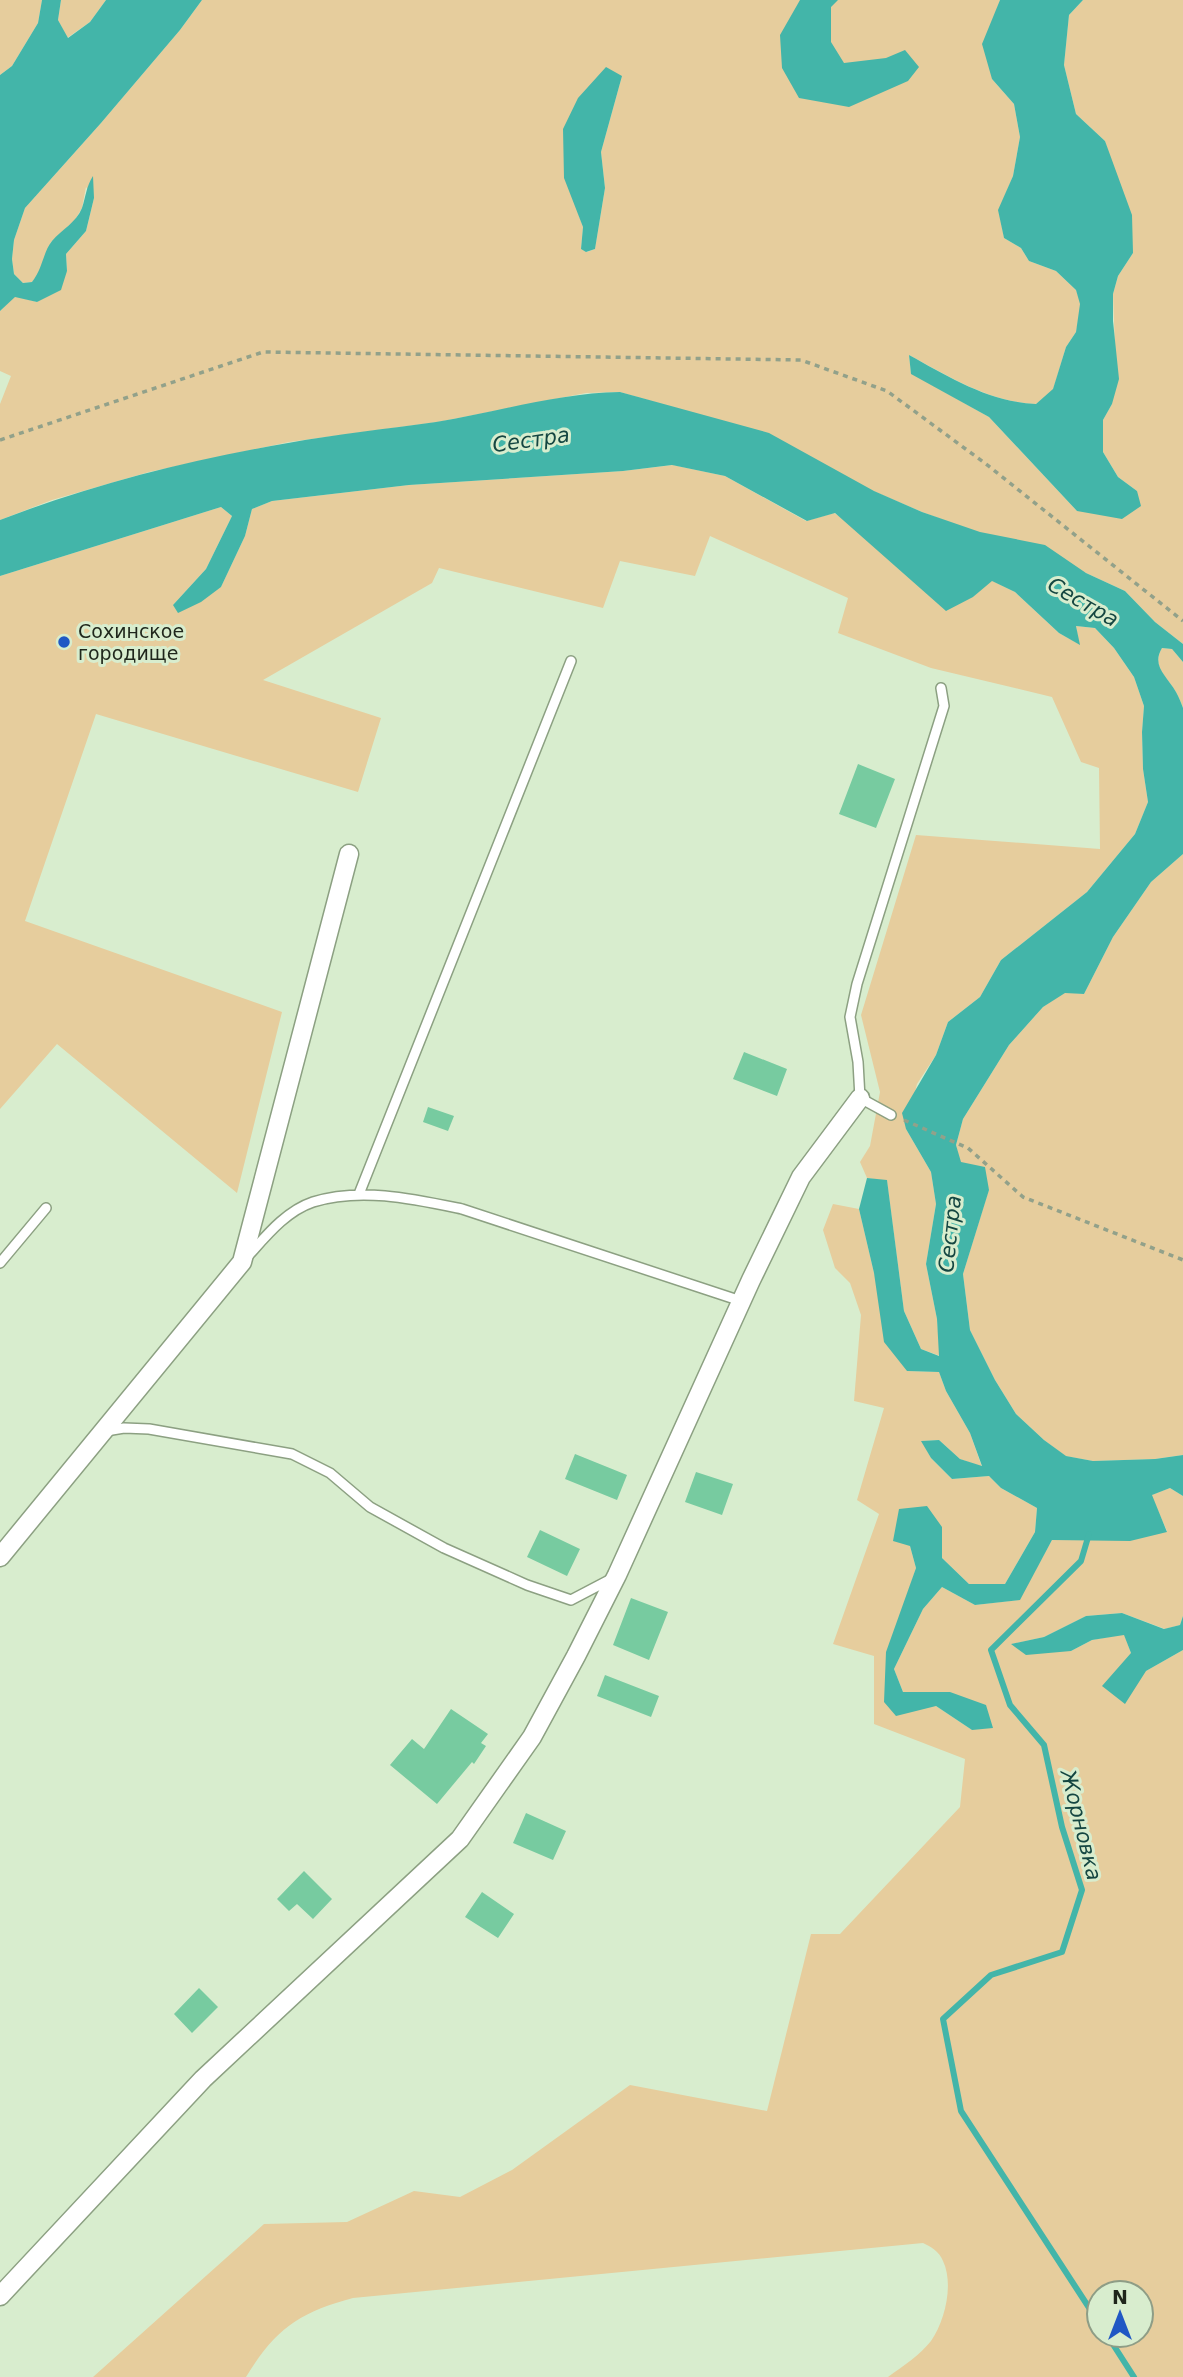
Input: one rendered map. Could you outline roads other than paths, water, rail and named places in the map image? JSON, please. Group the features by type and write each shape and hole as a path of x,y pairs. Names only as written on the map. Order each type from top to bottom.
{"street":[{"path":"0,1557 242,1262 349,854"},
{"path":"0,2296 203,2079 460,1839 532,1737 617,1575 741,1301 801,1177 860,1098"}],"lane":[{"path":"359,1194 571,661"},
{"path":"891,1115 860,1098 858,1062 850,1017 857,984 944,706 941,688"},
{"path":"242,1262 278,1223 312,1202 359,1194 417,1200 462,1209 741,1301"},
{"path":"0,1263 47,1208"},
{"path":"104,1432 124,1428 149,1429 292,1454 330,1473 370,1507 444,1548 527,1585 570,1600 617,1575"}],"water":[{"path":"42,0 61,0 58,20 68,38 90,22 106,0 202,0 101,123 25,208 14,240 12,259 14,274 23,283 32,282 52,241 79,213 93,176 94,198 86,231 66,254 67,271 61,290 37,302 15,297 0,311 0,75 12,66 38,23"},
{"path":"800,0 838,0 831,7 831,42 844,63 886,58 905,50 919,67 908,81 849,107 799,98 782,68 780,35"},
{"path":"1000,0 1083,0 1069,15 1064,65 1076,114 1105,141 1132,215 1133,253 1118,276 1113,294 1119,379 1112,404 1103,420 1103,452 1118,477 1137,491 1141,506 1122,519 1077,511 989,417 911,374 909,355 954,380 986,393 1002,399 1036,404 1053,389 1066,347 1076,332 1080,304 1076,290 1056,271 1029,261 1021,248 1004,238 998,210 1013,176 1020,137 1014,104 992,79 982,44"},
{"path":"606,67 622,76 601,152 605,188 595,249 586,252 581,249 583,227 564,178 563,129 578,98"},
{"name":"Сестра","path":"620,392 769,433 874,491 922,512 980,532 1045,545 1086,573 1125,591 1155,622 1183,644 1183,662 1172,649 1162,648 1158,660 1183,708 1183,854 1151,882 1113,937 1084,994 1065,993 1043,1007 1009,1045 963,1119 956,1145 961,1162 985,1167 989,1190 963,1274 970,1330 1016,1414 1066,1456 1093,1461 1155,1459 1183,1455 1183,1496 1170,1488 1152,1495 1167,1532 1130,1541 1052,1540 1020,1600 975,1605 942,1587 923,1609 894,1669 903,1692 950,1692 986,1705 993,1728 972,1730 936,1706 896,1716 884,1702 886,1652 916,1568 910,1546 893,1541 899,1509 927,1506 942,1527 942,1558 969,1584 1005,1584 1035,1532 1037,1508 1001,1488 989,1476 952,1479 931,1458 921,1441 939,1440 960,1459 982,1466 970,1433 946,1391 939,1372 907,1371 884,1342 874,1273 859,1209 867,1178 887,1180 904,1311 921,1349 939,1356 937,1319 926,1264 936,1204 931,1172 906,1129 902,1113 936,1055 948,1022 980,997 1001,960 1087,892 1135,834 1148,802 1143,769 1144,706 1134,677 1114,648 1095,628 1076,626 1080,645 1059,633 1015,592 992,581 973,597 946,611 835,513 807,521 725,476 672,465 623,471 409,485 272,501 252,509 245,536 221,587 201,602 178,613 173,605 206,569 232,516 221,507 0,576 0,520 106,484 178,465 288,443 436,422 574,396"},
{"path":"1122,1613 1164,1629 1180,1625 1183,1616 1183,1650 1146,1671 1125,1704 1102,1686 1131,1653 1124,1635 1092,1640 1071,1651 1026,1655 1011,1644 1044,1637 1086,1616"}],"waterway":[{"name":"Жорновка","path":"1085,2301 961,2111 943,2019 991,1975 1062,1952 1082,1890 1062,1827 1044,1745 1010,1705 991,1650 1081,1561 1089,1534"},
{"name":"Жорновка","path":"1116,2349 1134,2377"}],"place":[{"name":"Сохинское городище","path":"64,642"}]}
